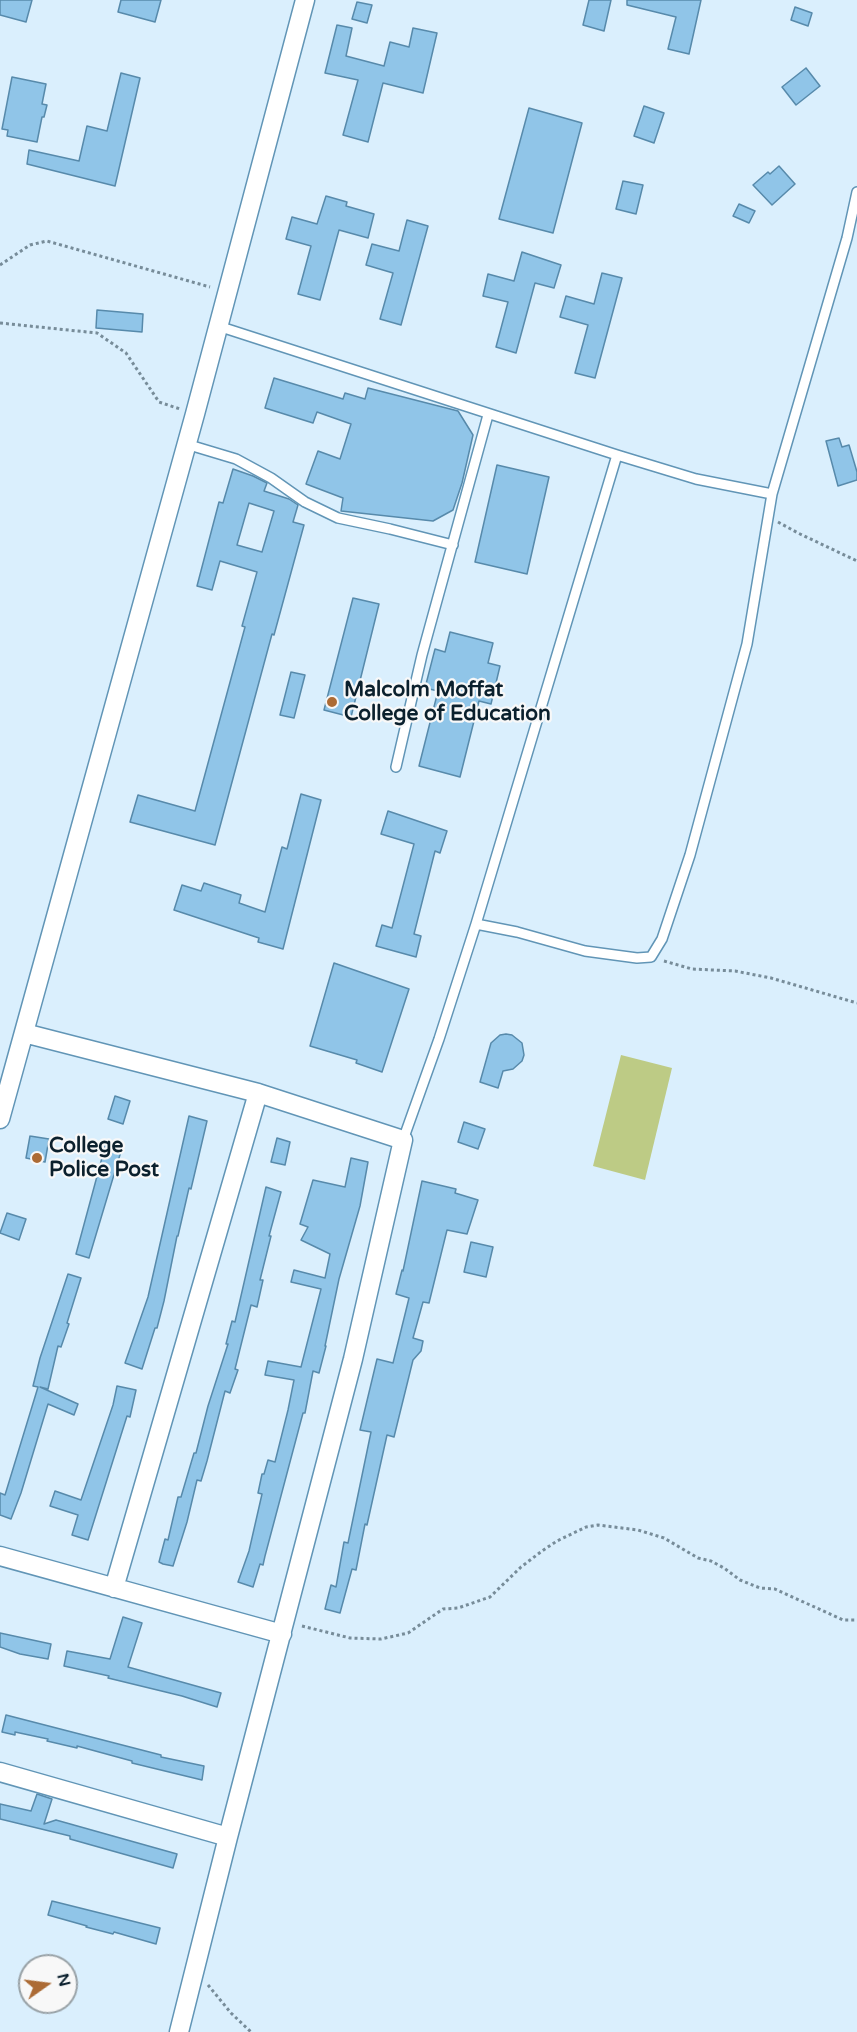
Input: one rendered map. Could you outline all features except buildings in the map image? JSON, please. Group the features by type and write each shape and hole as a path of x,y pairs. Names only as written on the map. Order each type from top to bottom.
{"street":[{"path":"0,1119 195,414 305,0"},
{"path":"24,1033 258,1093 403,1140 353,1359 179,2032"},
{"path":"114,1588 258,1093"},
{"path":"0,1556 114,1588 284,1628"},
{"path":"0,1772 228,1837"}],"lane":[{"path":"476,924 517,932 585,951 638,958 651,957 662,939 690,855 747,644 772,494 847,238 857,192"},
{"path":"218,326 617,455 696,478 772,494"},
{"path":"396,767 422,655 488,415"},
{"path":"186,444 236,459 271,478 305,502 338,518 390,528 453,545"},
{"path":"403,1140 476,924 617,455"}],"path":[{"path":"0,265 30,245 46,241 226,292"},
{"path":"0,323 98,333 126,352 159,402 195,414"},
{"path":"769,516 798,533 857,561"},
{"path":"651,957 692,969 735,971 771,978 857,1003"},
{"path":"284,1628 350,1638 381,1639 408,1633 443,1610 458,1608 490,1597 521,1567 542,1551 586,1527 598,1525 638,1530 664,1538 698,1558 711,1561 724,1568 740,1580 760,1588 775,1589 843,1620 857,1620"},
{"path":"195,1970 231,2013 251,2032"}],"green space":[{"path":"621,1055 672,1068 645,1180 593,1166"}],"place":[{"name":"Malcolm Moffat College of Education","path":"332,702"},
{"name":"College Police Post","path":"37,1158"}]}
